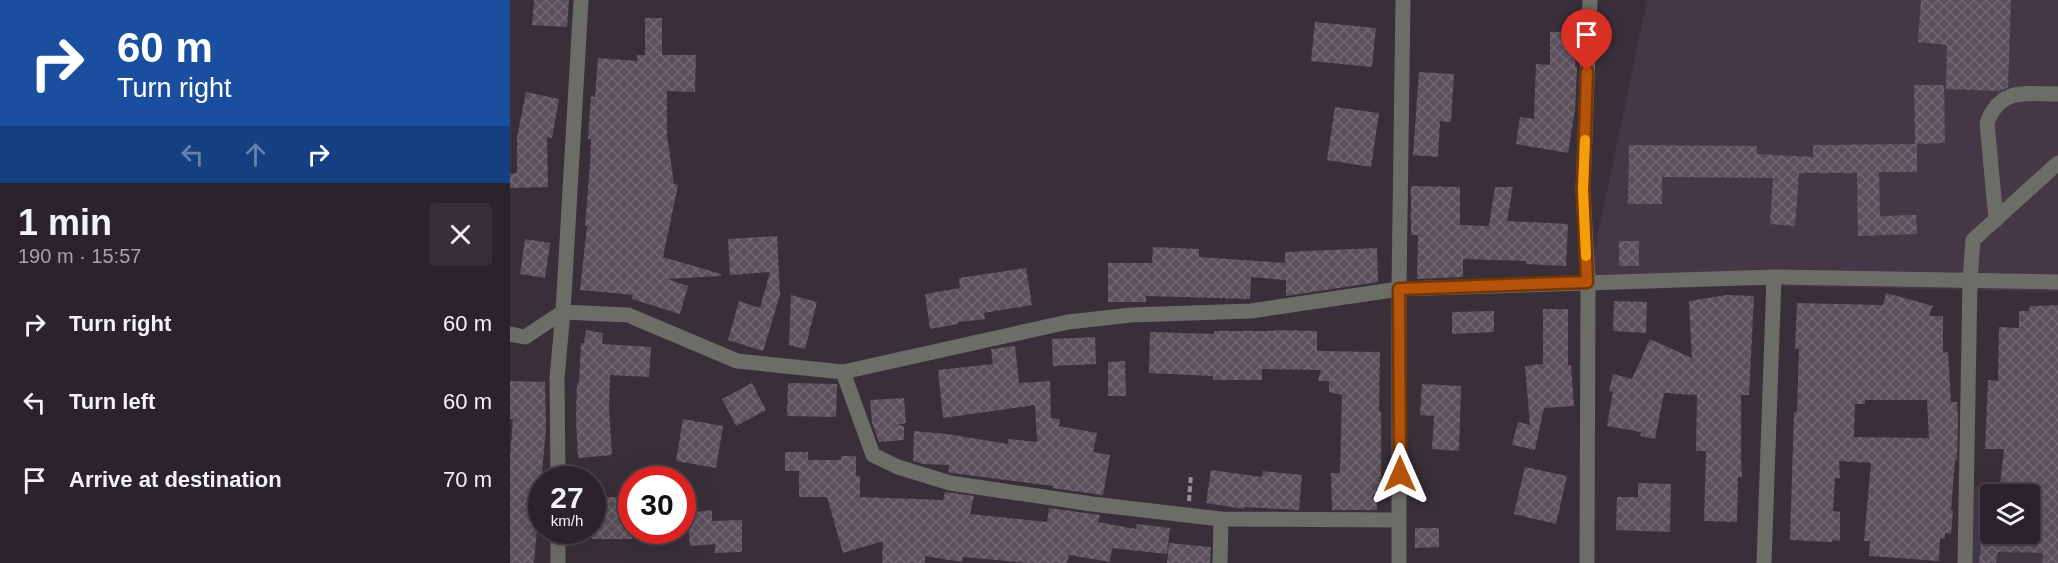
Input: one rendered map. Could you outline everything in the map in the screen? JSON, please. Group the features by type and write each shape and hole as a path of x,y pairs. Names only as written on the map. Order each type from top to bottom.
{"street":[{"path":"558,466 558,378 581,0"},
{"path":"1399,563 1399,289 1403,0"},
{"path":"1587,563 1587,282 1583,190 1590,0"},
{"path":"1996,220 1987,123 1990,113 2014,94 2058,94"},
{"path":"1965,563 1973,240 2058,163"},
{"path":"510,334 525,337 563,312 628,315 737,361 843,372 1068,322 1131,315 1251,311 1399,289 1774,277 2058,282"},
{"path":"1764,563 1774,277"},
{"path":"843,372 873,455 898,467 950,483 1092,504 1221,519 1400,520"},
{"path":"1220,563 1221,519"},
{"path":"558,544 558,563"}],"path":[{"path":"1188,515 1191,474"}],"shaded area":[{"path":"1647,0 2058,0 2058,292 1588,282"},
{"path":"1967,486 1980,486 1980,544 2040,544 2040,488 2058,488 2058,563 1965,563"}],"building":[{"path":"534,0 569,0 567,27 532,25"},
{"path":"1921,0 2011,0 2008,87 2000,91 1946,89 1947,45 1918,42"},
{"path":"645,18 662,18 662,55 696,55 695,92 667,91 667,135 674,184 678,185 663,257 721,274 721,276 667,279 688,286 680,314 632,299 633,295 580,290 587,226 585,226 590,165 591,139 588,139 591,96 595,97 598,58 637,61 637,55 645,55"},
{"path":"1315,22 1376,28 1372,67 1311,61"},
{"path":"1550,32 1575,32 1575,66 1577,66 1575,110 1568,153 1516,144 1520,117 1534,119 1536,64 1550,65"},
{"path":"1419,72 1454,74 1451,122 1440,121 1438,157 1413,155"},
{"path":"1914,85 1944,85 1945,143 1915,144"},
{"path":"526,92 559,99 552,138 547,137 548,187 510,188 510,174 517,173 517,137"},
{"path":"1335,107 1379,113 1371,167 1327,160"},
{"path":"1917,144 1917,172 1879,172 1880,216 1916,215 1917,234 1858,236 1857,173 1799,173 1795,226 1770,224 1773,178 1662,177 1662,204 1628,204 1629,145 1757,146 1757,154 1813,157 1813,145"},
{"path":"1411,186 1460,187 1460,225 1489,226 1495,187 1513,187 1507,221 1568,224 1566,266 1526,264 1526,261 1463,259 1463,277 1417,279 1418,235 1411,235"},
{"path":"777,236 780,295 763,351 728,340 739,301 760,308 770,272 730,275 728,239"},
{"path":"525,239 550,243 545,278 520,274"},
{"path":"1619,241 1639,241 1639,266 1619,266"},
{"path":"1153,247 1199,249 1199,257 1285,263 1285,252 1377,248 1378,282 1286,296 1286,280 1251,277 1250,299 1146,296 1146,302 1108,302 1108,263 1152,263"},
{"path":"1026,268 1032,305 984,313 985,319 958,322 958,324 930,329 925,294 960,288 959,278"},
{"path":"1886,293 1933,306 1929,316 1943,316 1943,353 1948,352 1951,402 1957,402 1958,420 1951,534 1945,533 1945,539 1940,538 1939,561 1869,556 1870,541 1864,541 1871,463 1839,461 1840,478 1835,478 1833,511 1840,512 1840,541 1790,540 1794,412 1797,412 1799,349 1795,349 1797,303 1883,305","holes":["1865,400 1927,400 1929,438 1854,437 1855,404 1865,404"]},
{"path":"791,295 817,302 805,349 789,345"},
{"path":"1727,295 1754,296 1749,395 1741,395 1742,477 1738,477 1737,522 1704,521 1706,451 1696,451 1697,395 1664,393 1655,439 1640,436 1641,432 1607,426 1613,392 1609,391 1613,374 1632,379 1650,339 1692,358 1689,301"},
{"path":"1614,301 1647,302 1646,333 1613,331"},
{"path":"2058,305 2058,563 2042,563 2043,553 1998,552 1996,563 1979,563 1981,544 2040,544 2040,484 2000,484 2004,449 1985,449 1988,380 1998,381 1999,327 2019,328 2019,311 2029,311 2030,306"},
{"path":"1543,309 1568,309 1568,365 1571,365 1574,406 1544,408 1535,450 1512,445 1518,422 1530,425 1525,366 1543,364"},
{"path":"1494,311 1494,332 1452,334 1452,312"},
{"path":"586,330 603,333 602,344 651,347 649,377 610,375 609,409 612,455 578,458 577,383 579,383 581,343 584,343"},
{"path":"1214,331 1317,331 1317,351 1380,352 1381,489 1376,489 1377,510 1332,510 1331,473 1340,473 1342,395 1329,392 1329,381 1318,381 1321,370 1262,369 1262,380 1213,380 1213,376 1149,373 1150,332 1214,334"},
{"path":"1095,337 1096,364 1053,366 1052,339"},
{"path":"1015,346 1019,383 1050,381 1051,418 1060,419 1059,426 1097,433 1093,452 1110,455 1103,495 952,473 948,472 949,465 923,464 913,461 914,431 1008,444 1008,439 1037,442 1035,405 943,418 938,370 993,364 991,349"},
{"path":"1125,361 1126,396 1108,396 1108,362"},
{"path":"510,381 545,382 546,428 543,466 528,466 528,544 536,544 534,563 510,563 510,456 513,419 510,419"},
{"path":"752,383 766,410 736,426 722,399"},
{"path":"788,383 837,384 836,417 787,416"},
{"path":"1422,384 1461,386 1459,451 1432,449 1434,416 1420,415"},
{"path":"904,398 906,423 896,425 904,426 904,440 879,442 872,422 870,400"},
{"path":"683,419 723,426 716,468 676,461"},
{"path":"785,452 808,452 808,460 841,460 841,456 856,456 856,476 860,476 860,497 943,500 945,492 974,496 970,514 1047,522 1049,508 1100,515 1098,522 1136,529 1137,524 1170,528 1167,554 1112,548 1110,562 1069,555 1067,563 1029,563 963,557 962,562 925,556 925,563 882,563 883,541 843,553 827,497 799,497 799,471 785,471"},
{"path":"1525,467 1567,476 1556,524 1514,514"},
{"path":"1211,470 1262,477 1263,471 1302,475 1299,510 1244,507 1244,509 1206,503"},
{"path":"1638,483 1671,484 1670,532 1616,530 1617,497 1638,497"},
{"path":"606,497 618,497 618,539 606,539"},
{"path":"712,510 712,521 742,520 742,552 715,553 715,544 690,546 690,544 696,544 696,512"},
{"path":"1415,528 1439,528 1439,547 1415,548"},
{"path":"1169,543 1211,547 1210,563 1167,563"}],"slow traffic":[{"path":"1585,140 1583,190 1586,256"}],"route":[{"path":"1400,474 1399,289 1587,282 1583,190 1587,71"}]}
